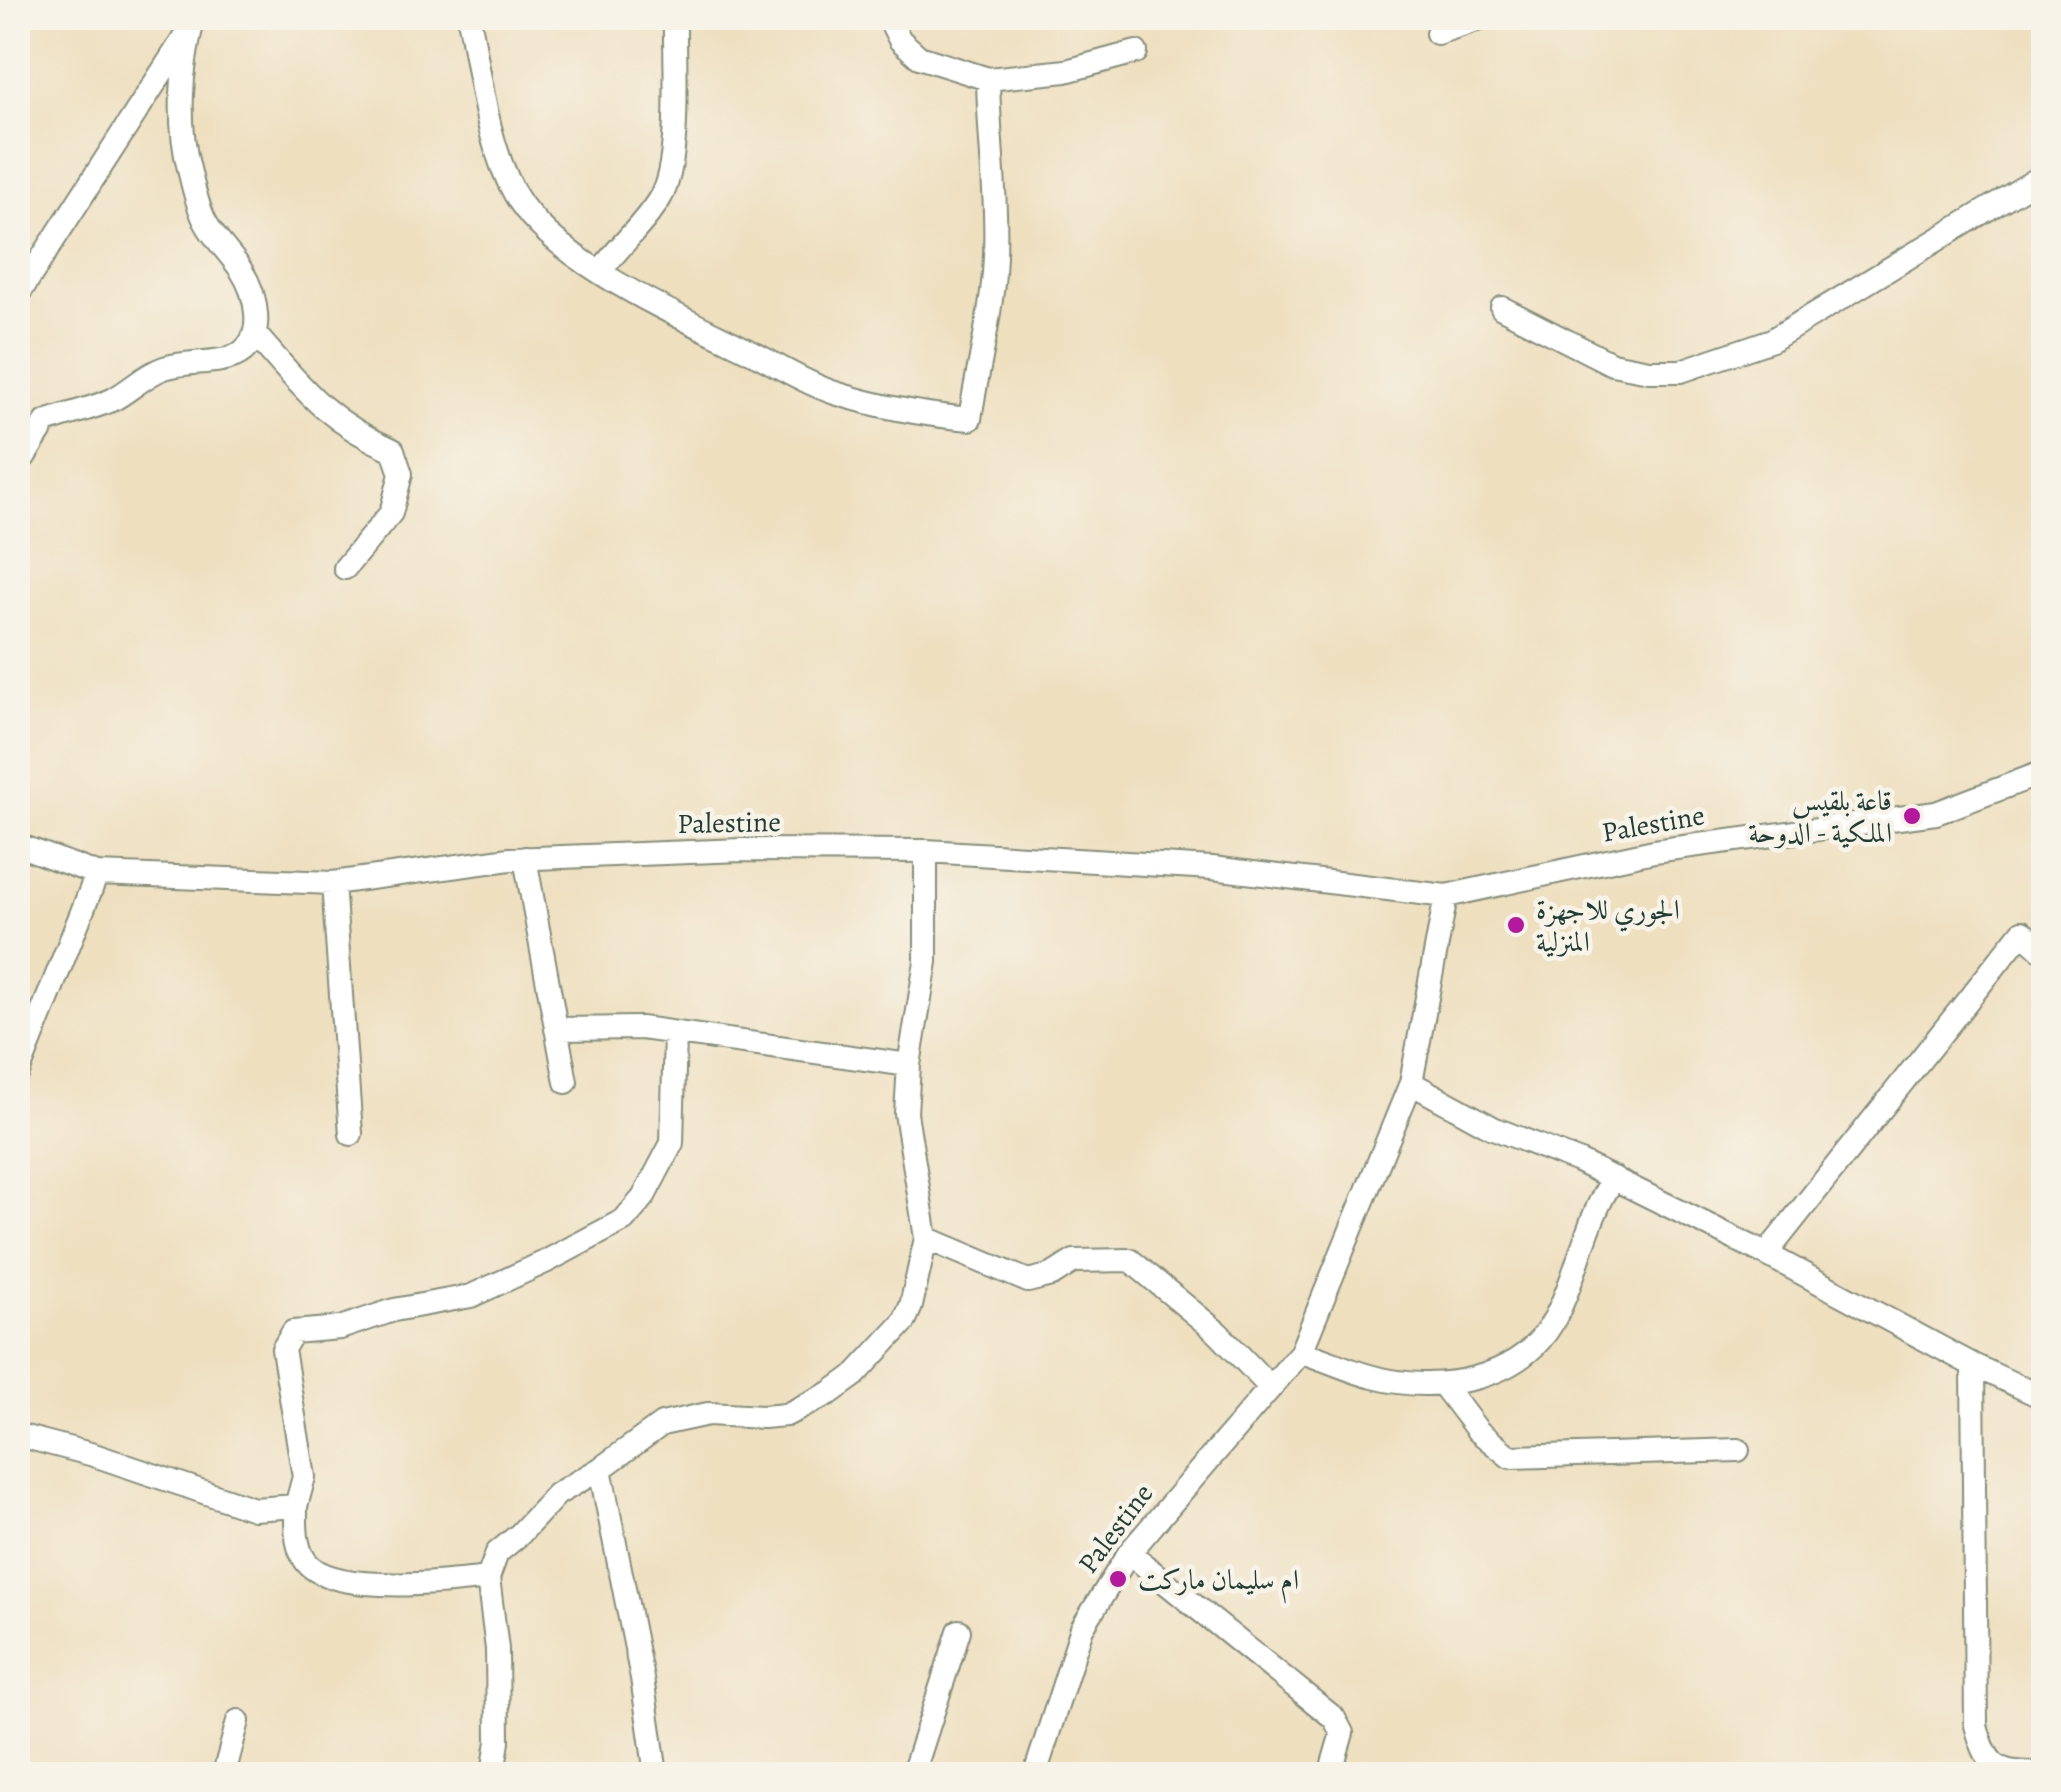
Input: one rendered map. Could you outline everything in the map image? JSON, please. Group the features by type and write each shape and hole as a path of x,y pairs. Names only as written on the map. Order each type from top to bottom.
{"street":[{"path":"469,18 498,157 516,196 542,230 573,256 641,296 831,392 885,406 970,419 994,270 988,79"},
{"path":"601,271 664,193 674,136 674,18"},
{"path":"889,18 900,40 919,57 988,79 1066,70 1136,52"},
{"path":"1437,33 1483,18"},
{"path":"18,295 194,21"},
{"path":"18,460 24,457 46,422 112,400 163,368 196,360 222,360 241,353 256,334 256,309 243,272 204,220 188,165 183,137 183,86 185,54 194,21"},
{"path":"1502,308 1612,364 1648,371 1681,371 1772,340 2044,175"},
{"path":"256,334 324,410 360,436 393,450 402,474 391,514 345,568"},
{"name":"Palestine","path":"18,845 97,874 333,883 525,858 742,850 926,852 1212,868 1446,896 1654,851 1936,813 2044,772"},
{"path":"494,1774 498,1740 497,1649 488,1578 497,1552 520,1534 557,1494 600,1470 662,1424 708,1414 786,1415 830,1393 855,1375 904,1322 926,1238 908,1142 909,1065 926,962 926,852"},
{"path":"525,858 566,1082"},
{"path":"18,1073 97,874"},
{"path":"333,883 351,1134"},
{"name":"Palestine","path":"1036,1774 1082,1628 1129,1552 1301,1352 1410,1082 1446,896"},
{"path":"1766,1254 2022,932 2044,952"},
{"path":"556,1028 641,1028 909,1065"},
{"path":"488,1578 379,1584 326,1574 311,1567 296,1536 296,1506 304,1476 283,1349 293,1332 340,1328 394,1310 471,1296 624,1220 643,1198 672,1144 675,1032"},
{"path":"1410,1082 1493,1128 1614,1178 2044,1398"},
{"path":"1301,1352 1369,1376 1443,1385 1522,1358 1555,1319 1602,1196 1614,1178"},
{"path":"926,1238 1028,1281 1052,1275 1074,1261 1130,1260 1218,1333 1270,1387"},
{"path":"1973,1365 1976,1725 1982,1748 1992,1764 2007,1773 2044,1773"},
{"path":"1443,1385 1478,1432 1510,1457 1738,1450"},
{"path":"18,1434 94,1455 254,1509 296,1506"},
{"path":"600,1470 642,1678 656,1774"},
{"path":"1129,1552 1334,1718 1342,1734 1330,1774"},
{"path":"913,1774 959,1631"},
{"path":"224,1774 238,1721"}],"place":[{"name":"قاعة بلقيس الملكية - الدوحة","path":"1912,816"},
{"name":"الجوري للاجهزة المنزلية","path":"1516,925"},
{"name":"ام سليمان ماركت","path":"1118,1579"}]}
